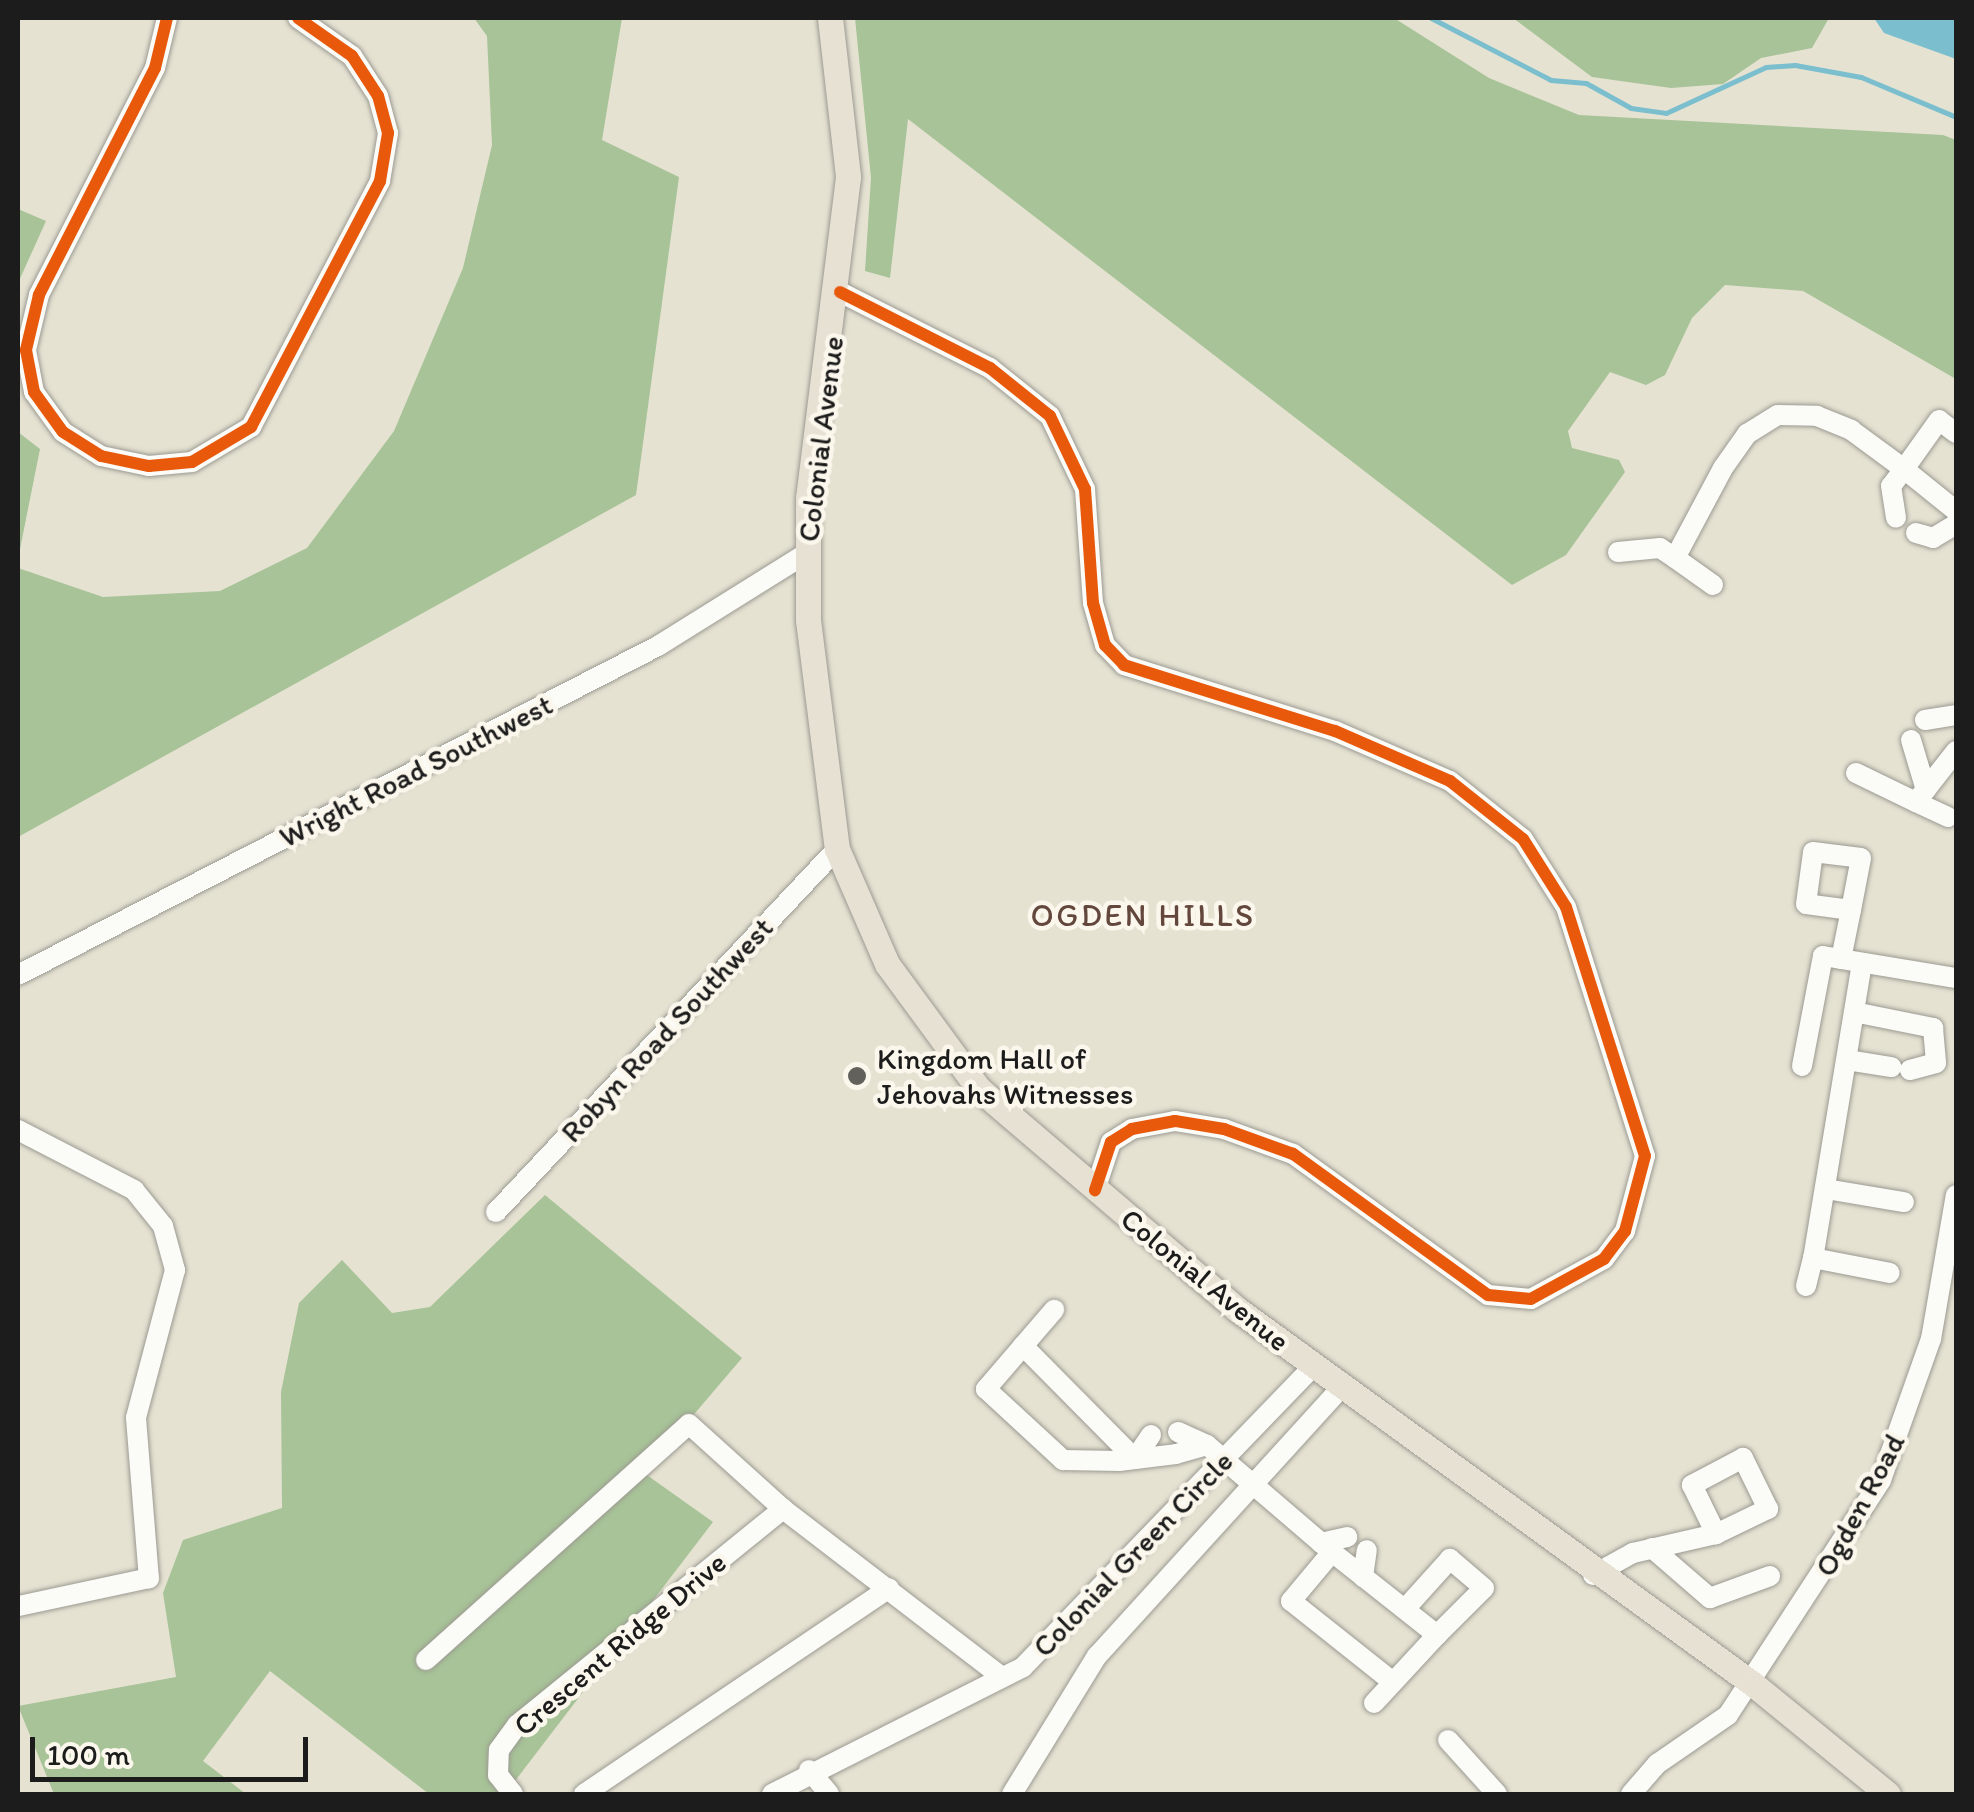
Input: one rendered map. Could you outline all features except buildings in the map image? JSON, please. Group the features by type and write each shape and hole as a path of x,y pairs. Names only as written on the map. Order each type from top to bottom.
{"main road":[{"name":"Colonial Avenue","path":"830,18 843,95 840,292 806,553 837,849 916,1012 978,1088 1094,1190 1341,1388 1592,1575 1753,1684 1888,1794"}],"street":[{"path":"167,18 155,68 38,295 27,364 34,392 64,432 125,463 205,457 266,409 386,157 386,119 367,74 298,18"},
{"path":"840,292 990,368 1050,416 1085,489 1094,603 1106,645 1124,665 1335,731 1450,781 1523,840 1566,907 1644,1156 1625,1230 1604,1260 1531,1299 1488,1295 1292,1154 1224,1129 1175,1121 1132,1129 1111,1142 1094,1190"},
{"path":"1675,558 1731,456 1778,415 1817,416 1850,430 1956,511"},
{"path":"1896,518 1891,486 1939,420 1956,433"},
{"path":"1916,533 1933,538 1956,524"},
{"path":"1618,552 1660,548 1713,586"},
{"name":"Wright Road Southwest","path":"18,975 658,646 806,553"},
{"path":"1924,720 1956,715"},
{"path":"1911,740 1921,796"},
{"path":"1921,796 1956,750"},
{"path":"1856,772 1921,796 1948,818"},
{"name":"Robyn Road Southwest","path":"496,1212 837,849"},
{"path":"1806,1286 1826,1190 1854,1012 1851,910"},
{"path":"1802,1066 1823,956 1956,978"},
{"path":"1847,1060 1900,1068 1936,1064 1934,1028 1854,1012"},
{"path":"18,1130 134,1190 171,1247 174,1291 134,1443 150,1578 18,1606"},
{"path":"1826,1190 1904,1202"},
{"name":"Ogden Road","path":"1631,1794 1753,1684 1881,1480 1931,1339 1956,1195"},
{"path":"1813,1258 1890,1274"},
{"path":"1054,1310 986,1389 1043,1451 1086,1462 1136,1459 1207,1445"},
{"path":"1023,1346 1136,1459"},
{"name":"Colonial Green Circle","path":"772,1794 808,1770 1002,1677 1044,1650 1314,1366"},
{"name":"Colonial Green Circle","path":"1012,1794 1097,1656 1250,1483 1341,1388"},
{"path":"426,1660 689,1424 783,1509 1002,1677"},
{"path":"1178,1432 1227,1458 1250,1483 1333,1544 1363,1577 1437,1634"},
{"path":"1136,1459 1151,1435"},
{"path":"1592,1575 1652,1548 1716,1534 1768,1509 1742,1458 1692,1484 1716,1534"},
{"name":"Crescent Ridge Drive","path":"513,1794 498,1775 499,1750 517,1725 783,1509"},
{"path":"1333,1544 1291,1601 1393,1682"},
{"path":"1652,1548 1710,1598 1770,1576"},
{"path":"1363,1577 1367,1550"},
{"path":"1374,1702 1484,1588 1450,1558 1405,1609"},
{"path":"584,1794 890,1588"},
{"path":"1448,1740 1497,1794"},
{"path":"808,1770 829,1794"}],"green space":[{"path":"474,18 622,18 602,140 679,177 636,495 18,837 18,568 103,597 220,591 307,548 394,431 463,268 492,145 487,36"},
{"path":"855,18 1394,18 1489,78 1579,115 1943,135 1956,140 1956,379 1803,291 1725,285 1692,318 1665,375 1646,385 1610,372 1568,431 1572,448 1619,460 1625,472 1566,555 1512,585 908,119 890,278 865,271 871,178"},
{"path":"1513,18 1829,18 1812,48 1761,58 1723,84 1671,88 1592,77"},
{"path":"18,209 46,221 18,283"},
{"path":"18,432 40,449 18,559"},
{"path":"545,1195 742,1358 644,1473 713,1522 505,1794 429,1794 270,1671 203,1761 246,1794 54,1794 18,1706 176,1677 163,1593 183,1540 282,1508 281,1392 299,1303 342,1260 392,1313 430,1307"}],"water":[{"path":"1874,18 1956,18 1956,59 1884,33"}],"waterway":[{"path":"1431,18 1551,80 1586,83 1631,108 1666,113 1766,67 1795,65 1861,77 1956,117"}],"cycle path":[{"path":"167,18 155,68 39,295 26,350 34,392 63,432 101,456 149,466 192,462 251,427 380,181 388,133 378,96 352,56 298,18"},
{"path":"840,292 990,368 1050,416 1085,489 1093,603 1105,645 1124,665 1335,731 1450,781 1523,839 1566,907 1645,1156 1625,1231 1604,1259 1531,1299 1488,1295 1293,1154 1224,1129 1175,1121 1132,1129 1111,1142 1095,1190"}],"place":[{"name":"Kingdom Hall of Jehovahs Witnesses","path":"857,1076"}],"district":[{"name":"OGDEN HILLS","path":"1143,915"}]}
